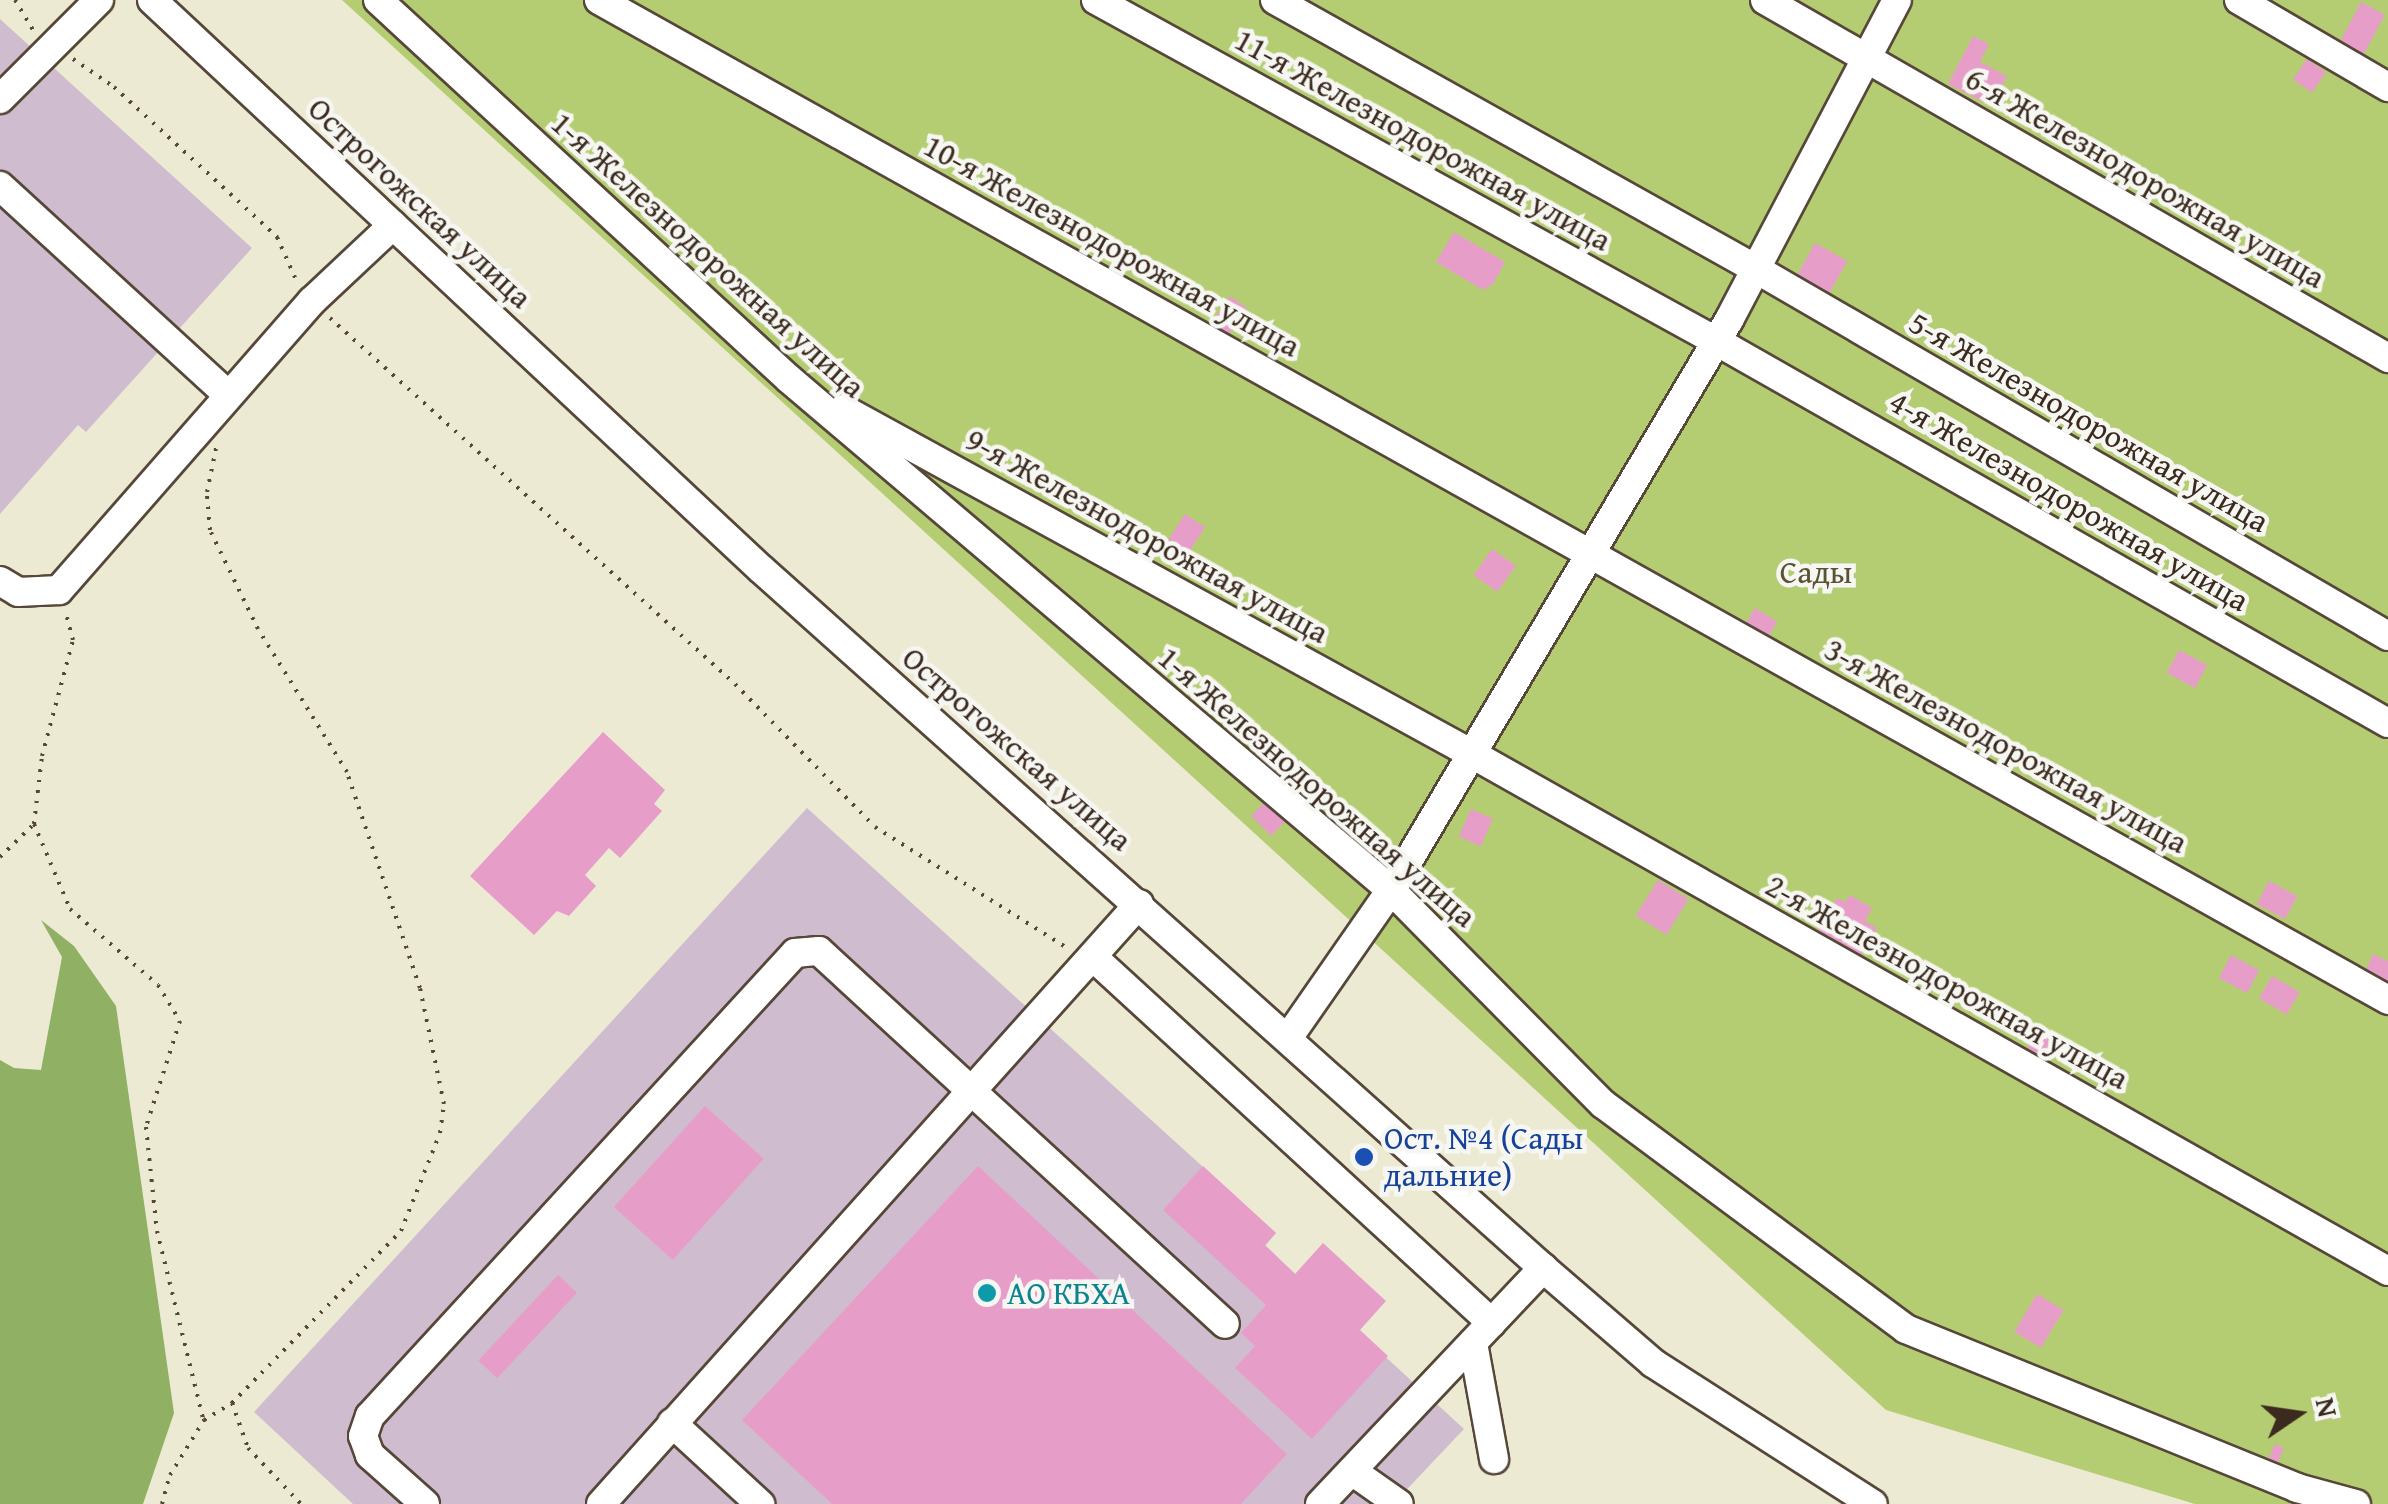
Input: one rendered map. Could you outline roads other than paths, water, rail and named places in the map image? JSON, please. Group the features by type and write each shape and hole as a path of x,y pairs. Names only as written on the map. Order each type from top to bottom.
{"street":[{"path":"0,99 50,44 99,0"},
{"name":"Острогожская улица","path":"152,0 761,569 1544,1268 1653,1362 1872,1504"},
{"name":"1-я Железнодорожная улица","path":"378,0 789,379 1391,890 1602,1104 1906,1329 2297,1488 2356,1504"},
{"name":"10-я Железнодорожная улица","path":"599,0 1590,553"},
{"name":"11-я Железнодорожная улица","path":"1096,0 1716,341"},
{"name":"5-я Железнодорожная улица","path":"1275,0 1756,268 2388,636"},
{"name":"6-я Железнодорожная улица","path":"1765,0 2388,358"},
{"path":"1288,1038 1391,890 1716,341 1898,0"},
{"path":"2239,0 2388,87"},
{"path":"0,186 227,394"},
{"path":"0,581 18,592 59,590 306,307 393,225"},
{"name":"4-я Железнодорожная улица","path":"1716,341 2388,723"},
{"name":"9-я Железнодорожная улица","path":"789,379 1472,754"},
{"name":"3-я Железнодорожная улица","path":"1590,553 2388,1000"},
{"name":"2-я Железнодорожная улица","path":"1472,754 2388,1271"},
{"path":"600,1504 1139,904"},
{"path":"424,1504 370,1456 363,1436 370,1416 795,953 819,951 1225,1324"},
{"path":"1093,957 1483,1332 1494,1458"},
{"path":"1320,1504 1544,1268"},
{"path":"672,1423 760,1504"},
{"path":"1352,1470 1399,1504"}],"place":[{"name":"Ост. №4 (Сады дальние)","path":"1364,1157"},
{"name":"АО КБХА","path":"987,1293"}],"park label":[{"name":"Сады","path":"1816,572"}]}
